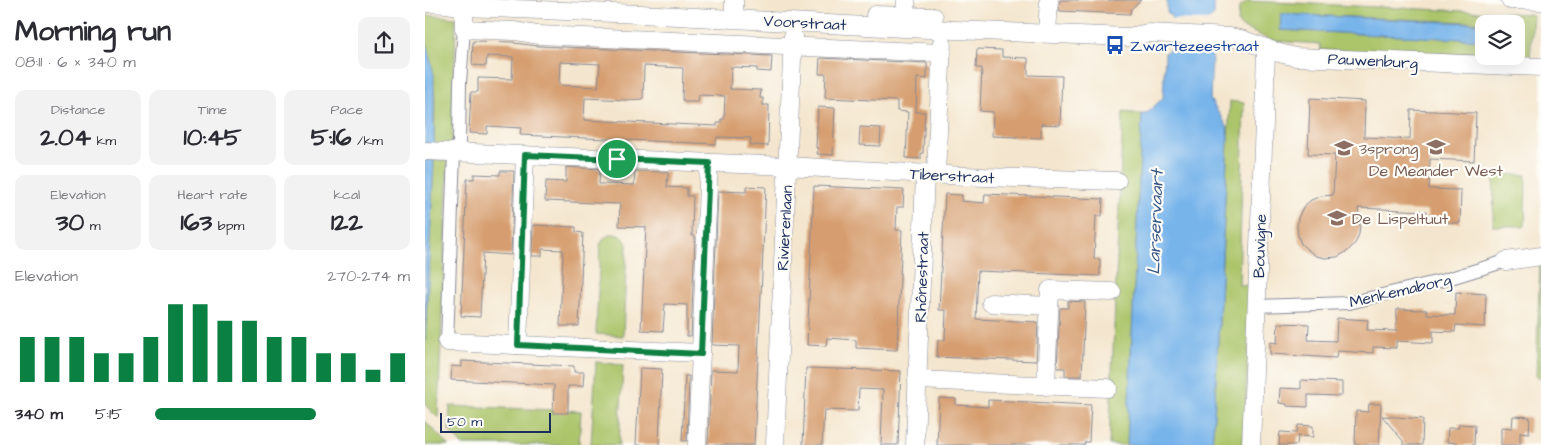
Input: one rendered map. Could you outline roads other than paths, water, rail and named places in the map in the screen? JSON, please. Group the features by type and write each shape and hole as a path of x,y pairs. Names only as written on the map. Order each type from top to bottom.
{"street":[{"name":"Voorstraat","path":"545,0 943,24 1048,27 1130,25 1148,33 1209,36"},
{"path":"1048,27 1049,0"},
{"path":"1510,0 1541,1"},
{"name":"Voorstraat","path":"449,3 641,6 734,4 794,16 906,8 943,24"},
{"name":"Voorstraat","path":"449,3 464,29 515,31 537,35 942,53"},
{"name":"Rivierenlaan","path":"775,445 794,16"},
{"name":"Rhônestraat","path":"915,445 917,380 943,24"},
{"path":"464,29 460,83 459,142 438,152 447,342 701,354"},
{"name":"Pauwenburg","path":"1209,36 1241,39 1296,57 1541,68"},
{"name":"Bouvigne","path":"1251,445 1264,123 1265,48"},
{"name":"Tiberstraat","path":"438,152 787,166 983,177 1117,181"},
{"path":"518,345 525,155"},
{"path":"697,445 709,163"},
{"name":"Menkemaborg","path":"1256,306 1349,303 1445,280 1506,261 1541,256"},
{"path":"1046,386 1050,290 1112,292"},
{"path":"991,303 1049,306"},
{"path":"917,380 1108,388"}],"water":[{"name":"Larservaart","path":"1167,0 1214,0 1214,15 1208,20 1207,49 1212,55 1210,99 1227,126 1228,137 1212,445 1127,445 1142,114 1146,114 1163,98 1165,53 1171,48 1172,18 1167,13"},
{"path":"1281,14 1475,23 1475,40 1280,30"},
{"path":"425,39 434,75 434,146 425,146"},
{"path":"425,159 434,160 425,341"}],"place":[{"name":"Zwartezeestraat","path":"1115,45"},
{"name":"De Meander West","path":"1436,147"},
{"name":"3sprong","path":"1344,148"},
{"name":"De Lispeltuut","path":"1337,218"}]}
